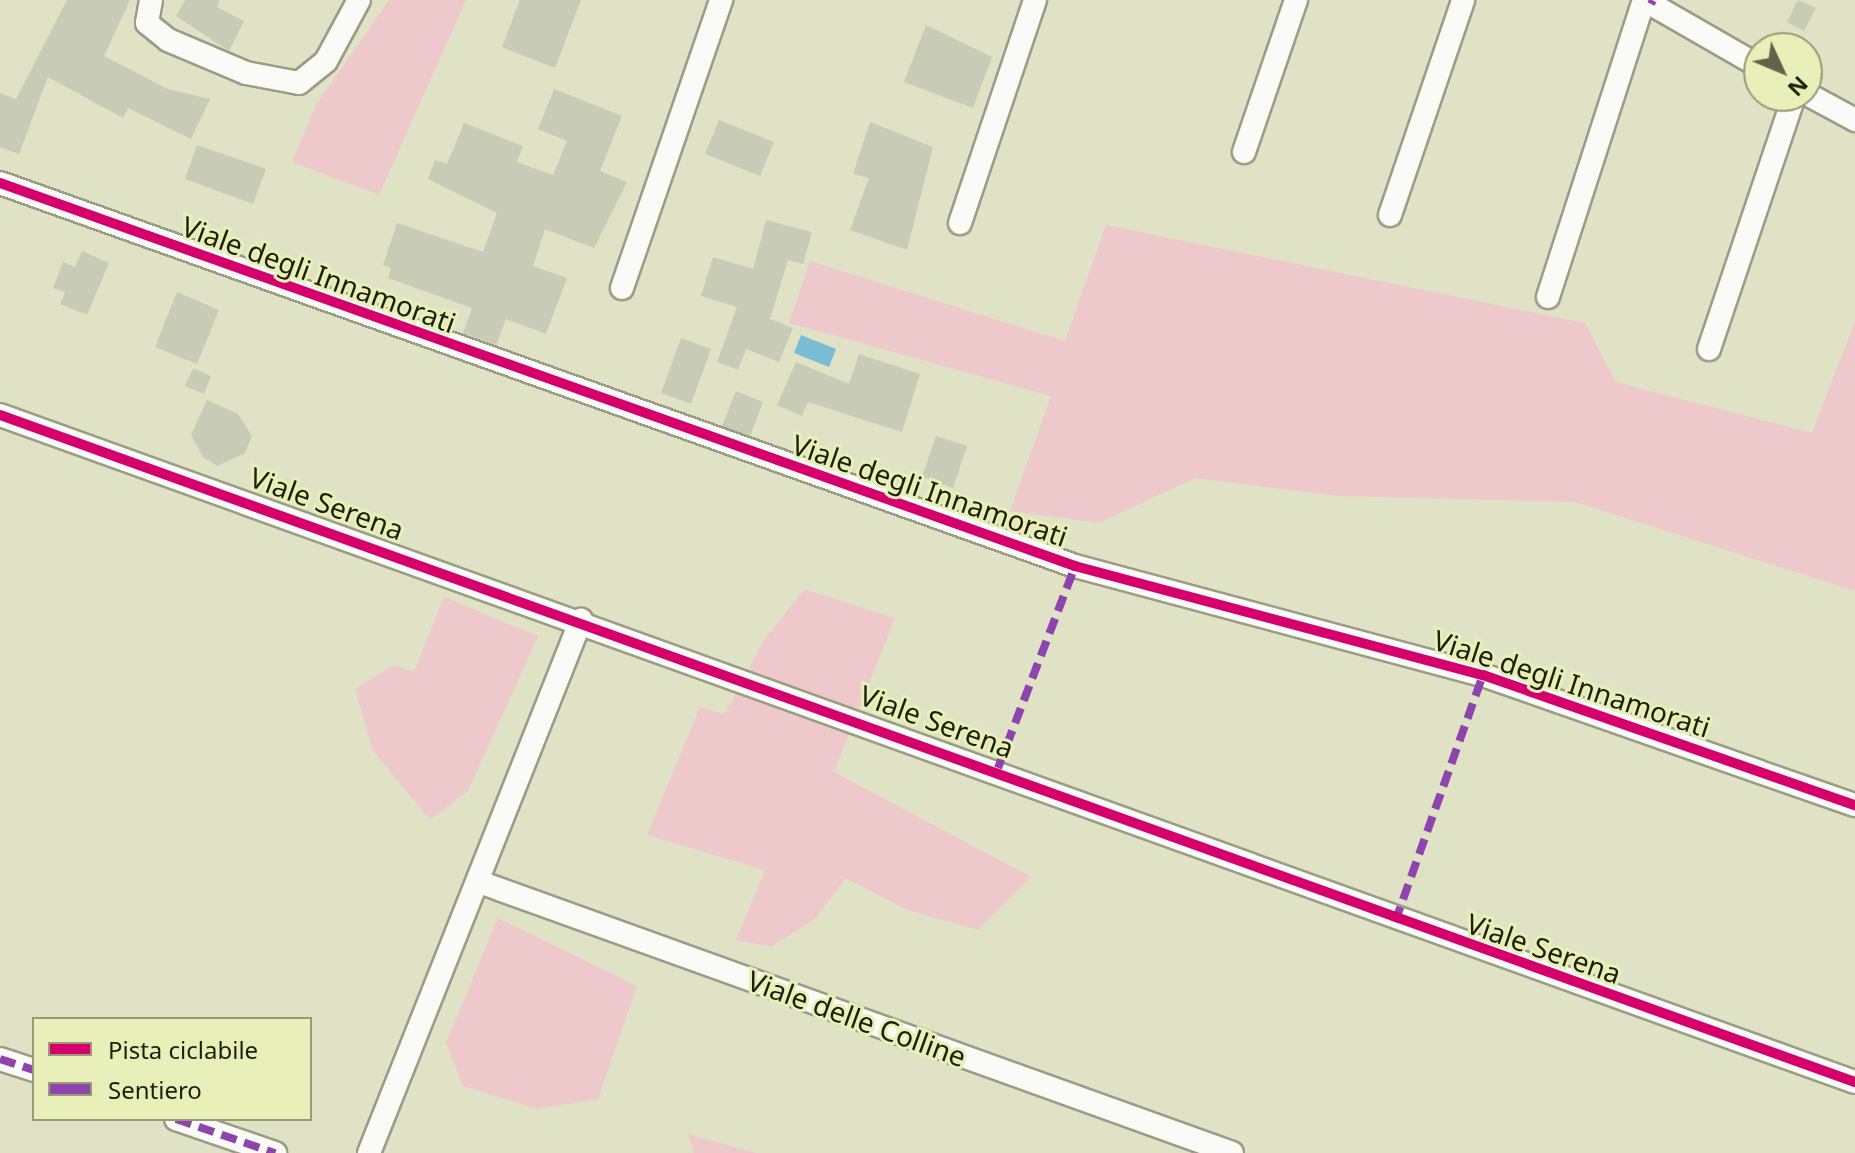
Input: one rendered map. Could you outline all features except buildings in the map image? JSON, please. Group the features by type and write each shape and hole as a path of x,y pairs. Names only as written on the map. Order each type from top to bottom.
{"street":[{"path":"151,0 147,23 168,40 246,73 299,83 326,61 359,0"},
{"path":"622,288 721,0"},
{"path":"960,223 1035,0"},
{"path":"1244,152 1296,0"},
{"path":"1390,215 1463,0"},
{"path":"1548,297 1648,1 1743,57"},
{"path":"1823,103 1855,120"},
{"path":"1709,349 1789,112"},
{"name":"Viale degli Innamorati","path":"0,183 1075,566 1483,675 1855,805"},
{"name":"Viale Serena","path":"0,415 998,768 1395,922 1855,1082"},
{"path":"369,1153 482,883 581,620"},
{"name":"Viale delle Colline","path":"482,883 1232,1153"},
{"path":"0,1059 32,1069"},
{"path":"182,1121 275,1153"}],"shaded area":[{"path":"389,0 466,0 379,195 292,162 316,105"},
{"path":"1106,225 1585,323 1616,382 1812,433 1855,321 1855,591 1575,502 1339,496 1195,478 1099,523 1010,511 1051,396 789,323 810,261 1065,341"},
{"path":"804,589 895,618 834,772 1031,877 978,930 907,910 846,878 816,918 771,947 736,940 765,870 647,835 700,707 725,714 762,643"},
{"path":"444,597 538,636 468,791 430,820 373,751 355,689 394,665 414,672"},
{"path":"498,918 637,986 598,1099 537,1109 463,1086 446,1043"},
{"path":"688,1134 756,1153 694,1153"}],"water":[{"path":"801,335 836,349 829,367 794,353"}],"marked path":[{"path":"1651,4 1653,0"},
{"path":"998,768 1075,566"},
{"path":"1395,922 1483,675"},
{"path":"0,1059 32,1069"},
{"path":"182,1121 275,1153"}],"cycle path":[{"path":"0,183 1075,566 1483,675 1855,805"},
{"path":"0,415 1855,1082"}]}
